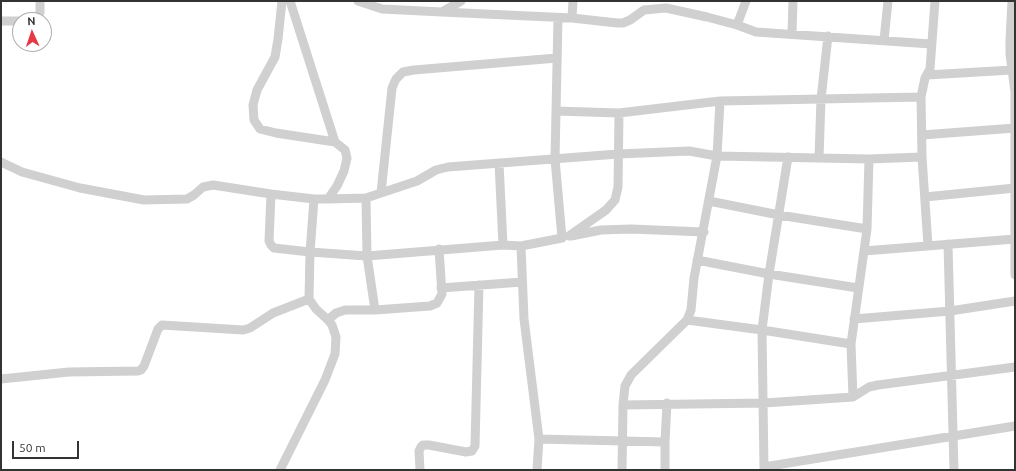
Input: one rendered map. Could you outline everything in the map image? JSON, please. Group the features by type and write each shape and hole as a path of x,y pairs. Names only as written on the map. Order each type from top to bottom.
{"street":[{"path":"40,1 40,12"},
{"path":"282,1 275,57 256,90 253,105 254,120 260,129 276,133 335,142 345,150 347,158 344,171 337,186 328,199"},
{"path":"290,1 335,142"},
{"path":"358,1 442,12 572,18 623,23 644,10 666,8 707,17 756,32 932,44"},
{"path":"442,12 461,1"},
{"path":"572,18 573,1"},
{"path":"737,25 746,1"},
{"path":"792,34 794,1"},
{"path":"884,40 888,1"},
{"path":"928,246 922,157 920,97 925,78 930,69 937,1"},
{"path":"1012,1 1010,40 1015,92 1015,275"},
{"path":"558,18 555,159 565,237"},
{"path":"1,21 12,21"},
{"path":"819,158 821,99 828,36"},
{"path":"381,193 392,88 396,79 403,72 557,58"},
{"path":"927,75 1013,66"},
{"path":"556,111 619,113 720,101 920,97"},
{"path":"622,470 622,405 625,386 631,375 687,320 691,310 697,260 704,232 717,156 720,101"},
{"path":"565,237 606,210 615,200 618,187 619,113"},
{"path":"922,135 1015,128"},
{"path":"1,162 22,172 80,188 144,200 187,199 203,187 213,185 314,199 366,198 418,181 436,170 448,167 618,154 689,151 717,156 869,159 922,157"},
{"path":"788,157 769,274 762,330 764,469 1015,426"},
{"path":"852,396 851,344 867,230 869,159"},
{"path":"499,163 503,245"},
{"path":"925,198 1014,188"},
{"path":"271,194 269,241 271,245 274,248 310,252 367,256 439,249 503,245 521,246 601,230 631,229 704,232"},
{"path":"366,198 367,256 375,310"},
{"path":"280,470 325,380 335,354 335,331 328,320 316,309 309,299 310,252 314,199"},
{"path":"709,201 867,230"},
{"path":"864,251 1015,239"},
{"path":"948,244 954,470"},
{"path":"521,246 524,319 539,439 537,470"},
{"path":"328,320 340,311 430,306 437,303 442,294 439,249"},
{"path":"697,260 769,274 858,288"},
{"path":"441,288 522,282"},
{"path":"420,470 419,451 423,445 466,452 472,451 475,446 479,285"},
{"path":"1,379 69,372 138,371 144,366 158,329 162,325 244,330 255,325 273,313 309,299"},
{"path":"854,319 950,311 1015,301"},
{"path":"687,320 851,344"},
{"path":"622,405 764,403 852,396 874,386 1015,367"},
{"path":"665,470 667,404"},
{"path":"539,439 665,442"}]}
